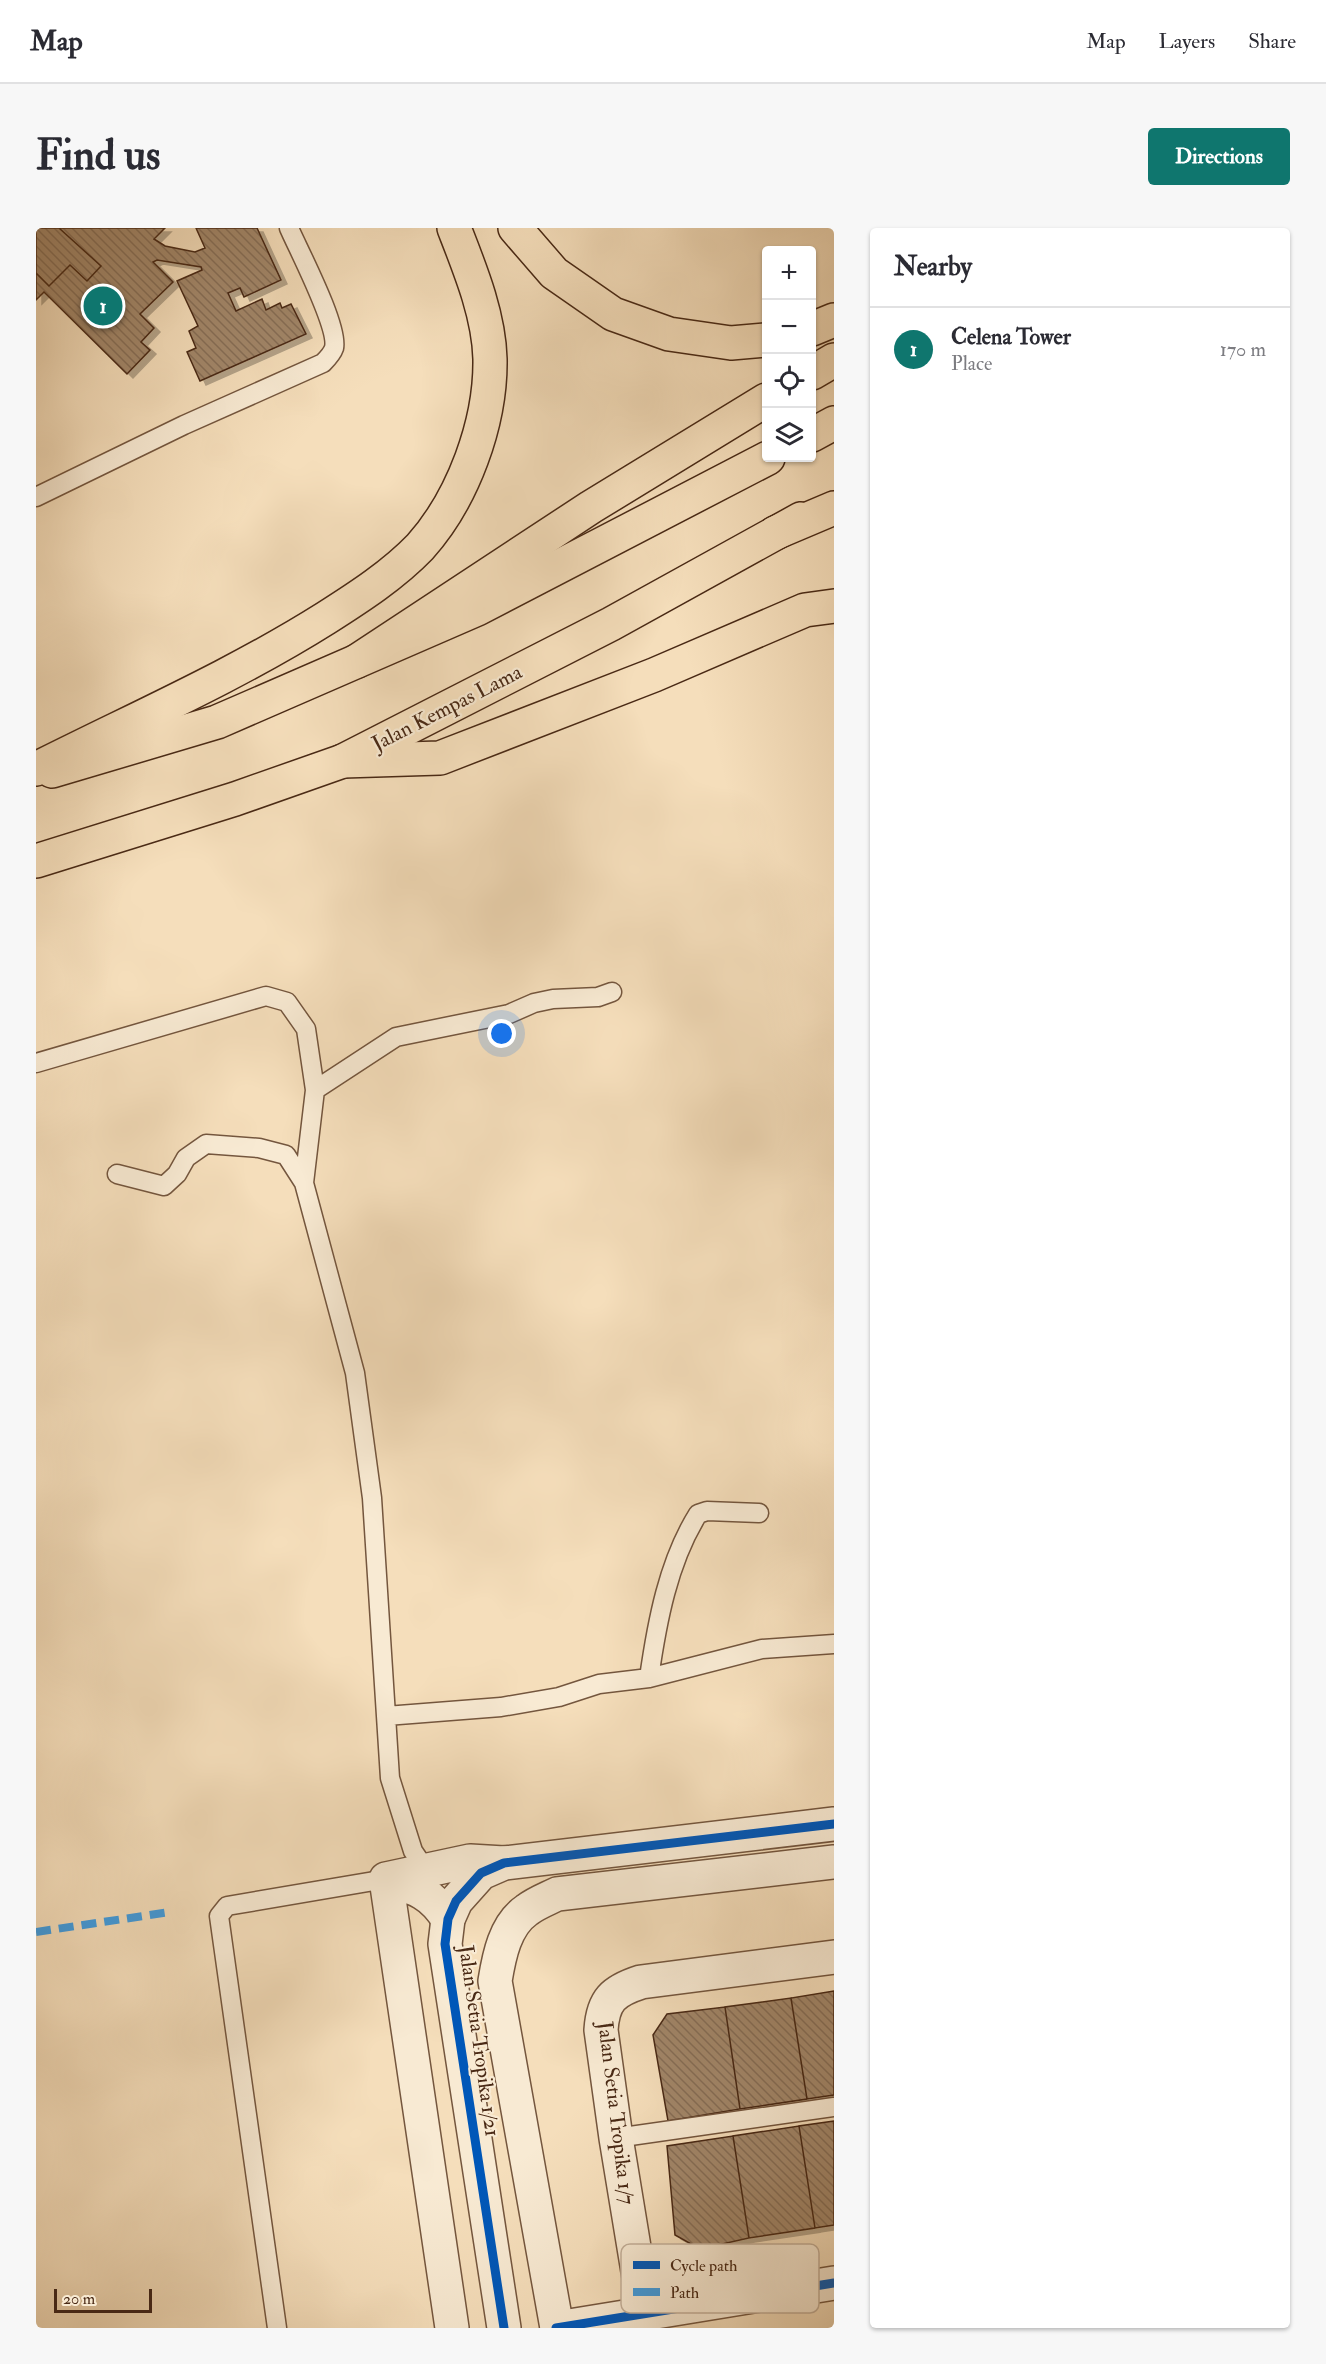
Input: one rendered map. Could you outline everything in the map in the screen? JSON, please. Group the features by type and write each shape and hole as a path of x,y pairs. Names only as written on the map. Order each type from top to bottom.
{"main road":[{"path":"36,769 278,648 383,580 420,546 445,512 466,474 482,428 488,393 490,359 487,331 469,265 454,228"},
{"path":"515,228 554,273 613,314 669,334 731,343 762,340"},
{"path":"816,327 834,320"},
{"path":"816,371 834,360"},
{"path":"357,661 591,507 762,402"},
{"path":"816,433 834,423"},
{"path":"36,776 217,722 477,609 762,461"},
{"name":"Jalan Kempas Lama","path":"36,861 235,799 343,761 611,624 834,501"},
{"path":"776,533 834,508"},
{"path":"343,761 440,758 654,675 806,610 834,606"}],"street":[{"name":"Jalan Setia Tropika 1/21","path":"504,2328 445,1944 448,1919 456,1901 482,1873 504,1863 834,1824"},
{"path":"386,1879 470,1861 504,1863"},
{"name":"Jalan Setia Tropika 1/21","path":"556,2328 495,1981 499,1953 511,1928 526,1910 557,1894 834,1862"},
{"path":"386,1879 421,1891 432,1898 448,1919"},
{"path":"386,1879 452,2328"},
{"name":"Jalan Setia Tropika 1/7","path":"633,2244 616,2138 602,2030 602,2013 612,1996 625,1987 641,1982 834,1956"},
{"path":"819,2285 834,2283"},
{"path":"556,2328 651,2313"}],"lane":[{"path":"36,497 184,425 323,363 331,355 334,347 331,325 290,228"},
{"path":"315,1090 396,1038 509,1014 534,1003 553,999 598,997 612,992"},
{"path":"36,1063 266,996 287,1002 306,1029 315,1090 304,1183"},
{"path":"117,1174 164,1186 177,1174 186,1158 206,1144 231,1145 259,1148 286,1155 304,1183 355,1373 372,1498 390,1778 413,1851 426,1870"},
{"path":"649,1678 661,1609 684,1537 698,1514 707,1511 759,1513"},
{"path":"386,1716 501,1707 559,1697 598,1684 649,1678 762,1649 834,1644"},
{"path":"278,2328 219,1916 227,1906 386,1879"},
{"path":"616,2138 834,2107"}],"building":[{"path":"36,228 165,228 154,239 165,246 195,252 205,248 196,228 257,228 281,280 244,297 240,288 228,293 236,311 262,299 266,310 280,303 282,308 291,304 306,334 200,381 187,352 196,348 189,331 198,326 177,281 202,270 201,267 157,260 153,262 173,282 140,314 154,328 141,342 150,350 127,374 44,292 36,300"},
{"path":"59,228 165,228 154,239 165,246 195,252 205,248 196,228 257,228 281,280 244,297 240,288 228,293 236,311 262,299 266,310 280,303 282,308 291,304 306,334 200,381 187,352 196,348 189,331 198,326 177,281 202,270 201,267 157,260 153,262 173,282 140,314 154,328 141,342 150,350 127,374 44,292 36,300 36,273 49,286 70,265 87,281 101,266"},
{"path":"834,1991 834,2095 807,2099 791,1998"},
{"path":"791,1998 807,2099 740,2109 725,2007"},
{"path":"725,2007 740,2109 668,2121 653,2035 667,2014"},
{"path":"834,2121 834,2225 815,2228 799,2126"},
{"path":"799,2126 815,2228 749,2238 733,2136"},
{"path":"733,2136 749,2238 722,2244 691,2244 675,2235 667,2146"}],"marked path":[{"path":"36,1932 170,1912"}],"cycle path":[{"path":"504,2328 445,1944 448,1919 456,1901 481,1873 504,1863 834,1824"},
{"path":"819,2285 834,2283"},
{"path":"556,2328 649,2313"}],"place":[{"name":"Celena Tower","path":"103,306"}]}
